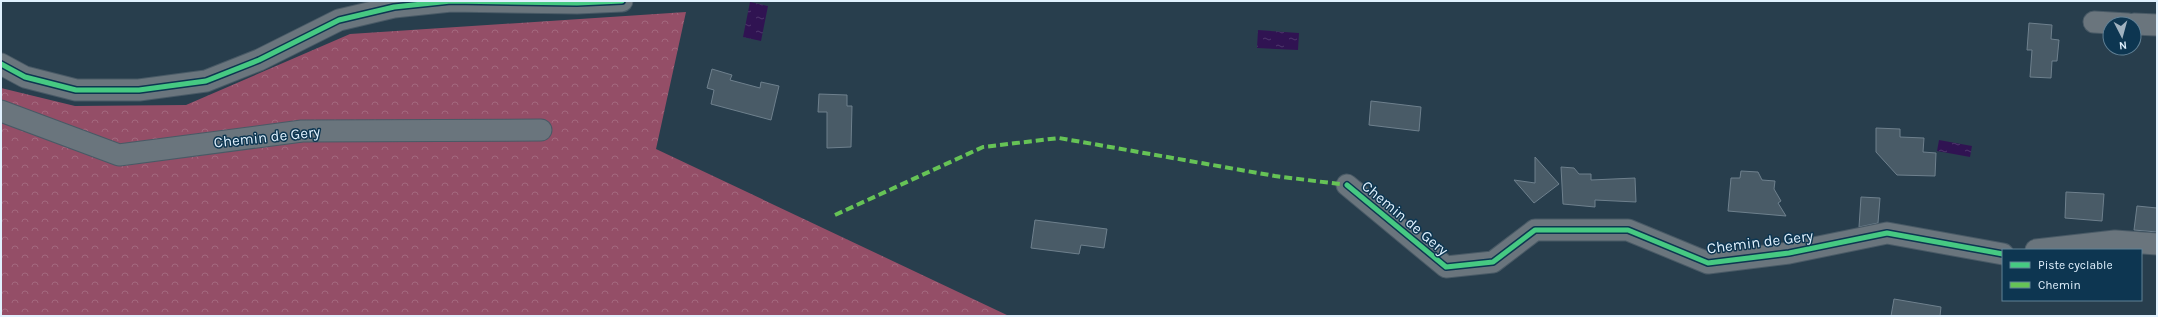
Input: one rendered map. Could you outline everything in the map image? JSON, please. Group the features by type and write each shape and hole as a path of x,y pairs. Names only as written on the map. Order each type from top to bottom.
{"street":[{"path":"1,64 25,77 76,90 138,90 206,81 259,60 339,20 394,7 451,1 577,3 622,1"},
{"path":"2094,22 2102,22"},
{"path":"2142,24 2157,25"},
{"name":"Chemin de Gery","path":"1,111 119,155 302,131 541,130"},
{"name":"Chemin de Gery","path":"1347,185 1446,267 1493,262 1535,230 1628,230 1708,263 1789,253 1886,233 2002,254"},
{"path":"2045,249 2115,241 2157,244"}],"green space":[{"path":"686,12 656,149 1009,316 1,316 1,88 75,106 186,105 350,34"}],"water":[{"path":"750,2 768,6 761,41 743,37"},
{"path":"1258,30 1299,33 1298,50 1257,48"},
{"path":"1939,140 1972,146 1970,157 1937,151"}],"building":[{"path":"2029,23 2052,25 2051,39 2059,40 2057,61 2052,61 2051,78 2030,77 2032,50 2027,50"},
{"path":"712,69 732,75 730,80 760,88 761,82 779,86 771,120 711,104 714,90 707,88"},
{"path":"819,94 847,95 847,106 852,106 851,147 827,148 827,112 818,112"},
{"path":"1371,101 1421,107 1419,131 1369,125"},
{"path":"1876,128 1900,129 1900,137 1924,138 1923,152 1936,153 1935,176 1897,175 1876,152"},
{"path":"1535,157 1559,184 1534,203 1514,180 1535,183"},
{"path":"1561,167 1574,168 1579,174 1591,174 1591,180 1635,178 1636,202 1595,200 1595,207 1563,204"},
{"path":"1741,171 1758,172 1762,180 1775,181 1774,189 1781,201 1778,203 1786,216 1728,211 1731,178 1740,178"},
{"path":"2066,192 2104,194 2102,221 2065,218"},
{"path":"1861,197 1880,198 1878,223 1859,227"},
{"path":"2137,206 2157,208 2157,232 2134,230"},
{"path":"1035,220 1107,229 1104,248 1081,245 1079,254 1031,248"},
{"path":"1894,299 1941,307 1940,316 1891,316"}],"marked path":[{"path":"835,215 983,147 1059,138 1275,176 1347,185"}],"cycle path":[{"path":"1,64 25,77 76,90 139,90 206,81 259,60 339,20 394,7 451,1 577,3 622,1"},
{"path":"1347,185 1446,267 1493,262 1535,230 1628,230 1708,263 1789,253 1887,233 2002,254"}]}
